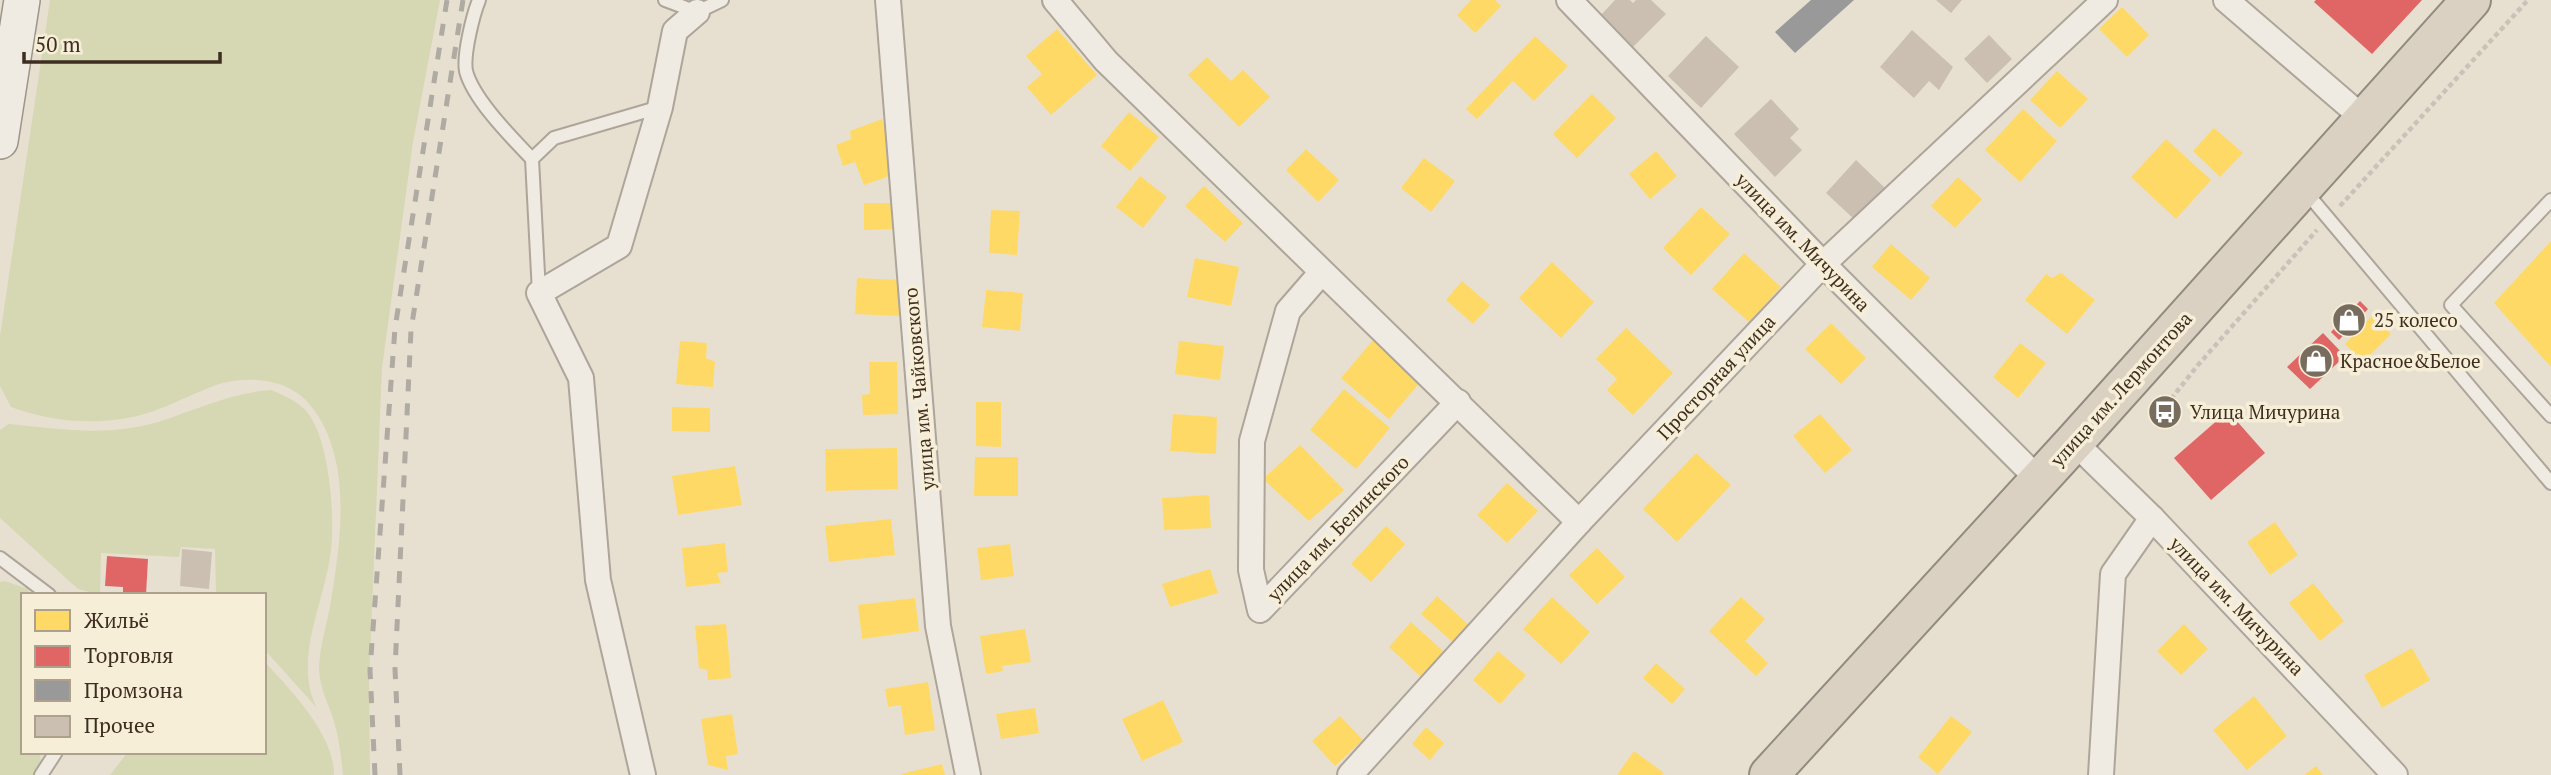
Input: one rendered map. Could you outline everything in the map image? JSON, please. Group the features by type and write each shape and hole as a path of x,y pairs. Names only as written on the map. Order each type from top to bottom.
{"highway":[{"name":"улица им. Лермонтова","path":"1769,775 2074,442 2470,0"}],"main road":[{"path":"0,135 22,0"}],"street":[{"name":"улица им. Чайковского","path":"888,0 938,626 968,775"},
{"path":"1055,0 1106,61 1578,522"},
{"name":"улица им. Мичурина","path":"1569,0 1823,264 2039,480"},
{"name":"Просторная улица","path":"1350,775 1578,522 1823,264 2105,0"},
{"path":"2226,0 2363,118"},
{"path":"643,775 598,580 581,378 540,293 619,246 660,107 675,32 697,12"},
{"name":"улица им. Белинского","path":"1321,273 1288,311 1252,441 1251,569 1260,610 1458,402"},
{"name":"улица им. Мичурина","path":"2074,442 2152,518 2395,775"},
{"path":"2102,775 2113,574 2152,518"}],"lane":[{"path":"479,0 472,15 466,70 492,116 532,159 540,293"},
{"path":"665,0 697,12 722,0"},
{"path":"532,159 554,138 660,107"},
{"path":"2301,187 2551,483"},
{"path":"2551,200 2451,305 2551,416"},
{"path":"0,558 46,593"},
{"path":"41,775 55,754"}],"green space":[{"path":"50,0 440,0 413,142 382,368 369,680 370,775 343,775 337,732 320,681 320,658 339,546 340,496 333,448 324,426 311,406 292,390 281,385 244,380 219,384 134,417 98,421 62,420 11,407 0,386 0,336"},
{"path":"271,390 297,403 306,411 317,429 327,465 332,505 332,542 312,633 308,672 310,690 317,708 266,651 266,593 216,593 215,549 181,547 179,557 101,553 100,593 93,593 78,589 0,518 0,430 9,424 102,431 139,427 256,392"},
{"path":"5,581 28,589 29,593 21,593 21,754 40,754 42,775 0,775 0,582"},
{"path":"266,663 298,699 319,728 332,759 334,775 110,775 126,754 266,754"}],"building: Жильё":[{"path":"1471,0 1495,0 1501,6 1475,33 1457,15"},
{"path":"2122,7 2149,35 2127,57 2099,29"},
{"path":"1057,29 1097,75 1051,115 1027,87 1042,74 1026,56"},
{"path":"1535,36 1568,66 1534,101 1513,81 1477,119 1466,109"},
{"path":"1207,57 1231,81 1243,70 1270,97 1239,127 1188,75"},
{"path":"2057,71 2088,99 2060,128 2030,100"},
{"path":"1592,94 1616,118 1577,158 1553,134"},
{"path":"2023,109 2057,141 2020,182 1985,150"},
{"path":"1129,112 1159,137 1130,171 1101,146"},
{"path":"882,119 895,154 898,173 864,185 855,162 843,166 836,145 851,139 850,131"},
{"path":"2214,128 2243,153 2220,177 2193,151"},
{"path":"2166,139 2211,180 2176,219 2131,177"},
{"path":"1306,149 1339,180 1318,202 1286,170"},
{"path":"1656,151 1677,176 1650,199 1629,174"},
{"path":"1424,158 1455,181 1431,212 1401,188"},
{"path":"1140,176 1167,197 1143,228 1116,207"},
{"path":"1958,177 1982,199 1955,228 1931,206"},
{"path":"1204,186 1243,223 1225,242 1185,206"},
{"path":"864,203 895,203 895,229 864,230"},
{"path":"1701,207 1730,234 1691,275 1663,248"},
{"path":"991,210 1020,211 1017,255 989,253"},
{"path":"2551,241 2551,367 2494,303"},
{"path":"1891,244 1930,278 1911,300 1872,267"},
{"path":"1744,253 1781,287 1749,322 1712,289"},
{"path":"1195,258 1239,267 1231,306 1187,297"},
{"path":"1552,262 1594,302 1561,338 1519,298"},
{"path":"2061,273 2095,300 2067,334 2025,300 2046,274 2052,278"},
{"path":"857,278 901,280 899,316 855,314"},
{"path":"1462,281 1490,305 1473,324 1446,300"},
{"path":"986,290 1023,293 1020,331 982,327"},
{"path":"2372,316 2391,334 2363,362 2345,344"},
{"path":"1831,323 1866,358 1841,384 1805,349"},
{"path":"1626,328 1673,373 1633,415 1607,390 1617,379 1596,359"},
{"path":"1374,339 1422,380 1389,419 1341,378"},
{"path":"680,341 707,343 706,358 715,362 713,387 676,384"},
{"path":"1179,341 1224,346 1220,380 1175,374"},
{"path":"2020,343 2046,363 2018,398 1993,377"},
{"path":"869,362 897,362 898,414 863,415 862,395 870,394"},
{"path":"1344,389 1390,428 1356,469 1310,430"},
{"path":"976,402 1001,402 1001,447 976,446"},
{"path":"672,407 710,408 710,432 672,431"},
{"path":"1173,414 1217,417 1216,454 1170,451"},
{"path":"1820,414 1852,450 1825,473 1793,436"},
{"path":"1300,445 1344,490 1309,521 1263,479"},
{"path":"897,448 898,489 826,491 825,449"},
{"path":"1696,453 1731,485 1677,542 1643,509"},
{"path":"975,457 1018,457 1018,496 974,496"},
{"path":"735,466 742,505 678,515 672,476"},
{"path":"1507,483 1538,511 1507,543 1477,515"},
{"path":"1209,495 1211,528 1164,530 1162,498"},
{"path":"891,519 895,555 829,562 825,526"},
{"path":"2275,522 2298,555 2270,575 2247,542"},
{"path":"1386,526 1405,544 1371,582 1351,564"},
{"path":"725,543 728,572 717,573 721,583 686,587 682,548"},
{"path":"1010,544 1014,576 981,580 977,548"},
{"path":"1597,548 1625,577 1597,604 1569,575"},
{"path":"1210,569 1218,593 1170,607 1162,584"},
{"path":"2313,583 2344,621 2320,641 2289,603"},
{"path":"1437,596 1472,628 1456,645 1421,614"},
{"path":"1552,597 1590,632 1561,664 1523,629"},
{"path":"1741,597 1765,619 1745,641 1768,663 1756,676 1709,631"},
{"path":"915,598 919,631 862,639 858,605"},
{"path":"1411,622 1444,652 1421,677 1389,647"},
{"path":"726,624 731,678 708,680 707,670 699,668 695,626"},
{"path":"2184,624 2208,649 2181,675 2157,651"},
{"path":"1025,629 1031,662 1002,666 1003,671 986,674 980,636"},
{"path":"2412,648 2430,680 2382,708 2364,675"},
{"path":"1498,651 1526,675 1500,704 1473,680"},
{"path":"1656,663 1685,689 1672,704 1643,678"},
{"path":"928,682 935,730 905,735 901,705 888,707 885,689"},
{"path":"2254,696 2287,736 2247,770 2213,730"},
{"path":"1163,700 1183,742 1142,761 1122,719"},
{"path":"1035,708 1039,733 1001,739 996,714"},
{"path":"732,714 738,754 726,756 728,770 708,765 701,719"},
{"path":"1340,716 1363,740 1335,766 1312,741"},
{"path":"1951,716 1972,732 1938,774 1918,757"},
{"path":"1426,727 1444,743 1430,760 1412,744"},
{"path":"1634,751 1664,773 1617,775"},
{"path":"942,764 945,775 901,774"},
{"path":"2316,766 2323,775 2304,775"}],"building: Торговля":[{"path":"2422,0 2372,54 2314,2"},
{"name":"25 колесо","path":"2360,301 2368,309 2339,340 2331,332"},
{"name":"Красное&Белое","path":"2323,333 2345,356 2310,389 2287,367"},
{"path":"2228,411 2265,453 2211,500 2174,458"},
{"path":"107,556 148,559 146,593 123,593 123,587 105,586"}],"building: Промзона":[{"path":"1811,0 1854,0 1795,53 1775,32"}],"building: Прочее":[{"path":"1615,0 1630,0 1633,3 1636,0 1651,0 1666,14 1633,47 1600,16"},
{"path":"1936,0 1962,0 1951,13"},
{"path":"1912,30 1953,67 1939,90 1929,81 1914,98 1880,67"},
{"path":"1989,35 2012,59 1987,83 1964,59"},
{"path":"1706,36 1739,67 1701,108 1668,76"},
{"path":"1771,99 1799,129 1790,138 1802,150 1775,177 1734,134"},
{"path":"1856,160 1885,188 1855,220 1826,193"},
{"path":"182,549 212,552 209,589 180,586"}],"railway":[{"path":"375,775 370,670 395,328 447,0"},
{"path":"400,775 395,669 411,330 463,0"}],"place":[{"name":"25 колесо","path":"2349,320"},
{"name":"Красное&Белое","path":"2316,361"},
{"name":"Улица Мичурина","path":"2165,412"}]}
